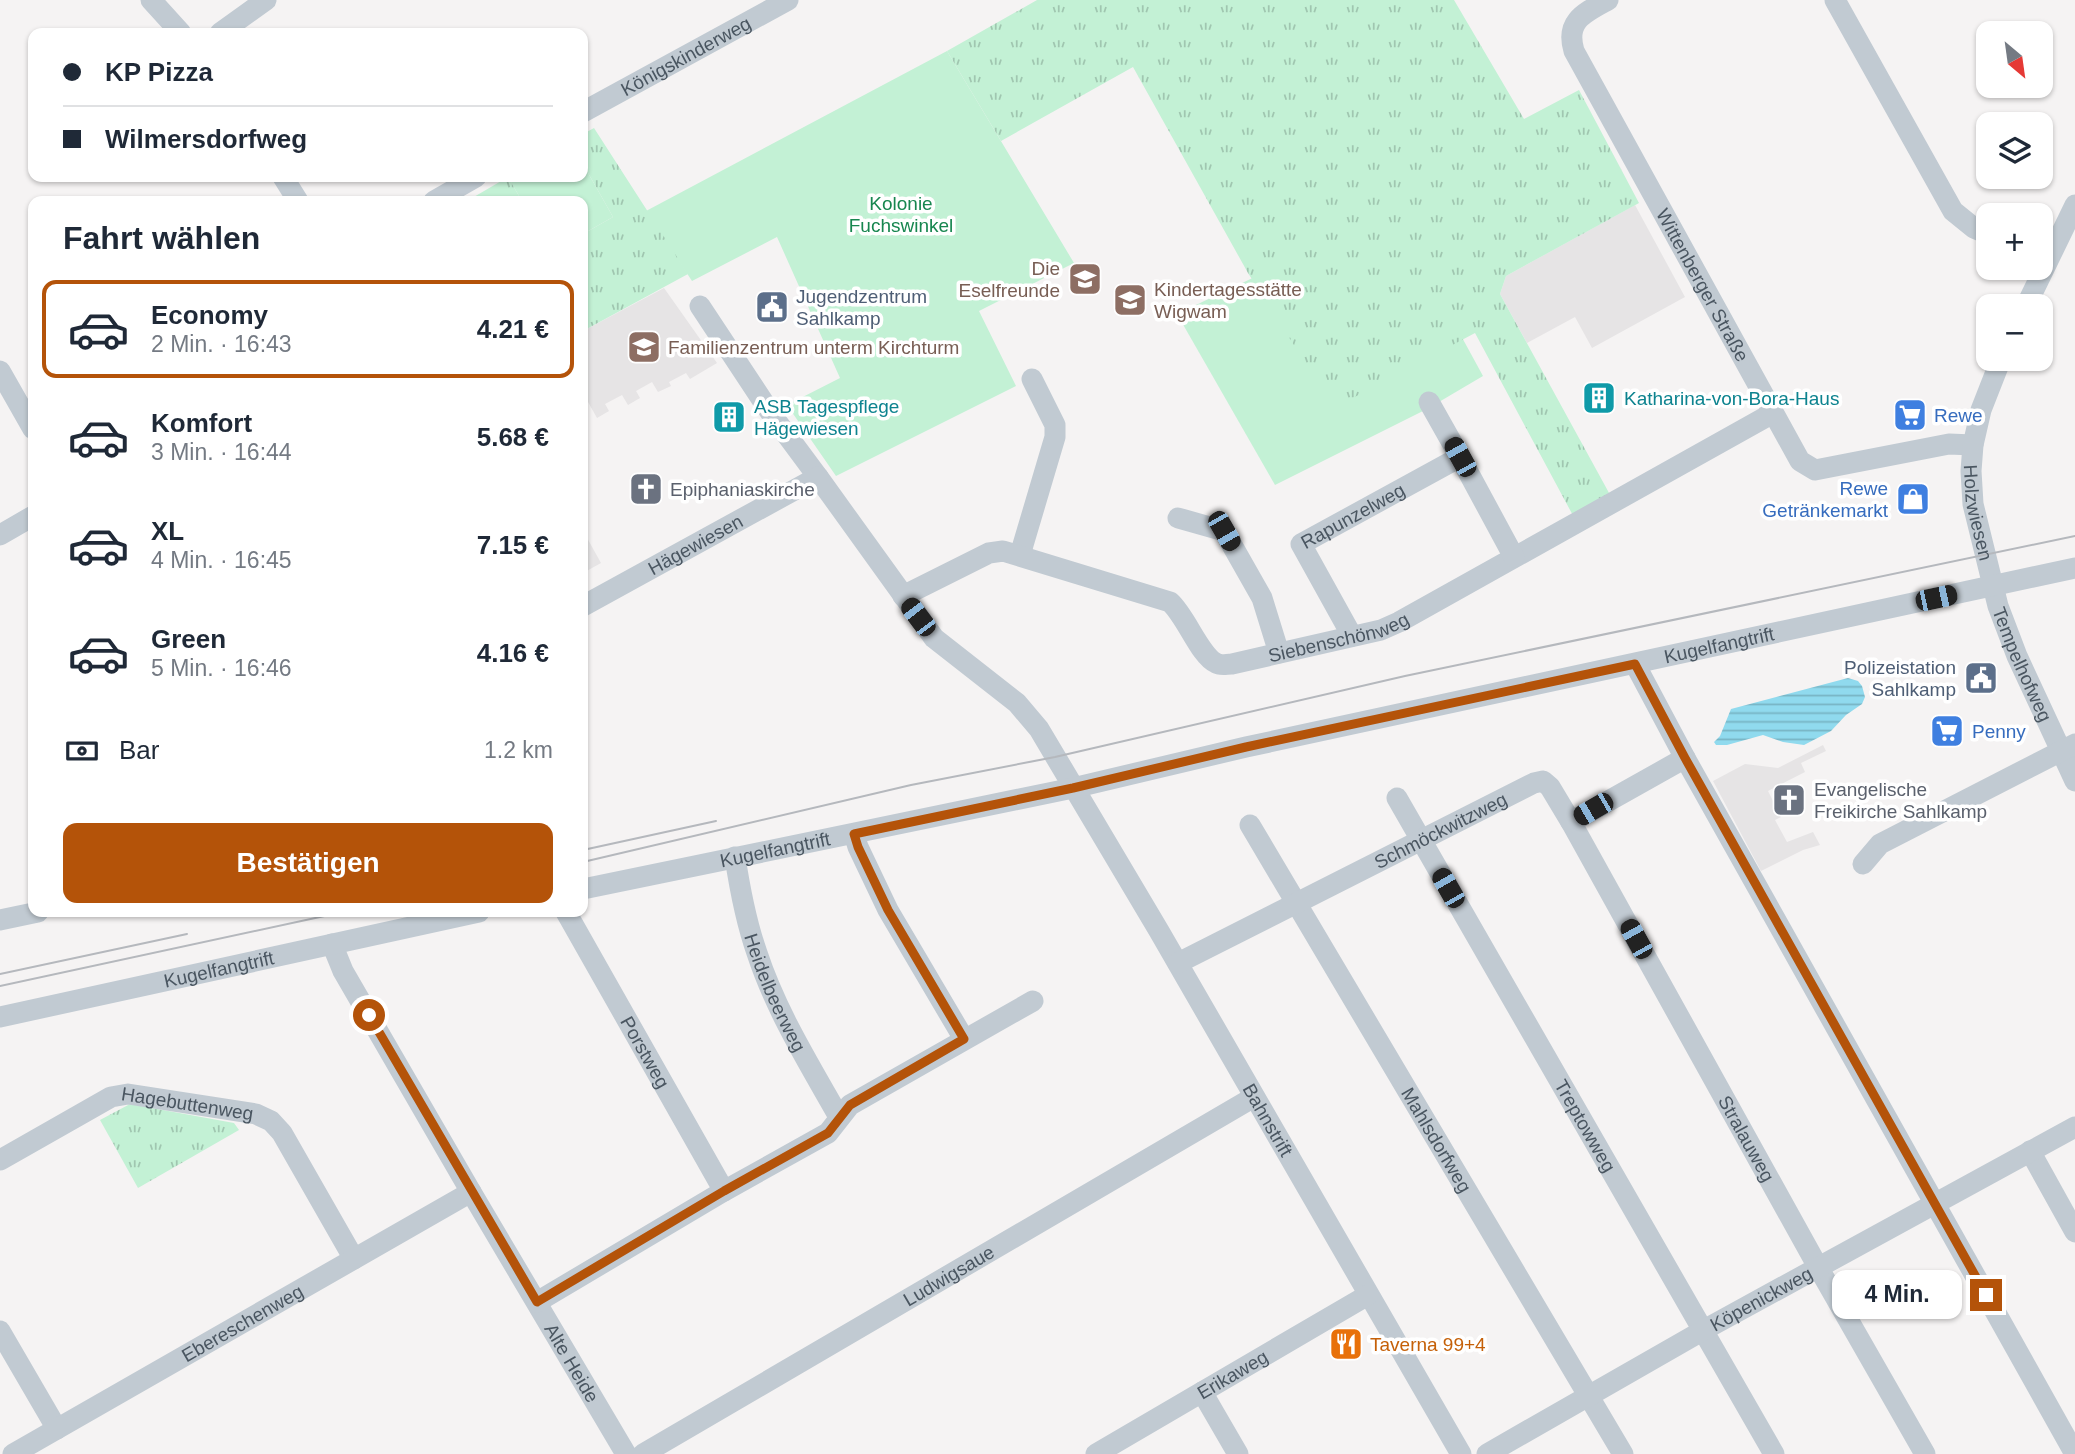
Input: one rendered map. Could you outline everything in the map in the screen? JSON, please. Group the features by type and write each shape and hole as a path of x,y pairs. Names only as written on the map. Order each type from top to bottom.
{"street":[{"path":"150,0 176,28"},
{"path":"227,28 266,0"},
{"name":"Königskinderweg","path":"588,109 788,0"},
{"name":"Wittenberger Straße","path":"1608,0 1575,22 1570,38 1574,51 1800,461 1815,470 1949,444 1973,445"},
{"path":"1835,0 1953,211 1976,229"},
{"path":"443,196 467,182"},
{"path":"2053,244 2075,205"},
{"path":"701,306 772,415 934,638 1030,716 1073,788"},
{"path":"0,371 28,420"},
{"name":"Holzwiesen","path":"1992,586 1973,504 1971,471 1973,445 1981,410 1996,371"},
{"path":"1020,555 1055,437 1055,425 1032,379"},
{"path":"1429,402 1514,557"},
{"name":"Siebenschönweg","path":"902,596 989,553 1003,551 1170,601 1181,611 1208,658 1219,665 1279,653 1381,630 1399,622 1773,413"},
{"name":"Rapunzelweg","path":"1352,636 1301,544 1460,457"},
{"name":"Hägewiesen","path":"588,603 818,477"},
{"path":"1178,518 1224,531 1262,598 1279,653"},
{"path":"0,535 28,519"},
{"name":"Kugelfangtrift","path":"588,888 1073,788 1246,747 2075,568"},
{"name":"Tempelhofweg","path":"1992,586 2017,656 2068,748 2075,781"},
{"path":"1635,664 2075,1454"},
{"path":"1863,864 1880,844 2068,748"},
{"path":"1571,822 1685,758"},
{"name":"Schmöckwitzweg","path":"1178,963 1534,783 1543,781 1550,787 1571,822"},
{"name":"Bahnstrift","path":"1073,788 1178,963 1461,1454"},
{"name":"Treptowweg","path":"1397,798 1774,1454"},
{"name":"Stralauweg","path":"1571,822 1818,1268 1925,1454"},
{"name":"Mahlsdorfweg","path":"1250,825 1623,1454"},
{"path":"854,834 888,910 964,1039"},
{"name":"Heidelbeerweg","path":"735,858 745,913 773,994 789,1029 839,1117"},
{"path":"0,920 28,914"},
{"name":"Kugelfangtrift","path":"0,1017 456,917"},
{"name":"Porstweg","path":"569,917 724,1191"},
{"name":"Alte Heide","path":"332,944 344,971 471,1192 626,1454"},
{"path":"537,1302 828,1133 850,1105 1033,1001"},
{"name":"Hagebuttenweg","path":"0,1160 111,1097 128,1094 256,1114 271,1121 282,1133 354,1259"},
{"name":"Ludwigsaue","path":"643,1454 1254,1097"},
{"name":"Köpenickweg","path":"1487,1454 1702,1331 2075,1127"},
{"path":"2030,1151 2075,1231"},
{"name":"Ebereschenweg","path":"13,1454 471,1192"},
{"name":"Erikaweg","path":"1102,1452 1368,1296"},
{"path":"0,1331 57,1429"},
{"path":"1202,1392 1238,1454"}],"shaded area":[{"path":"1635,205 1685,297 1592,348 1575,317 1527,343 1500,294 1506,276"},
{"name":"Familienzentrum unterm Kirchturm","path":"664,288 717,363 690,379 686,373 669,382 671,386 658,392 652,382 636,391 640,398 628,405 622,395 605,404 609,411 597,418 588,402 588,328"},
{"path":"588,540 601,563 588,570"},
{"path":"1823,745 1826,751 1801,763 1805,772 1768,791 1781,817 1775,820 1787,842 1813,832 1820,845 1803,850 1761,871 1713,781 1745,764 1778,768"}],"green space":[{"path":"1037,0 1454,0 1524,119 1579,90 1639,203 1506,276 1500,294 1614,502 1577,523 1475,333 1334,408 1248,273 1133,67 1001,141 947,51"},
{"name":"Kolonie Fuchswinkel","path":"947,51 1074,263 979,311 1016,386 836,476 787,405 840,378 777,237 692,281 646,211"},
{"path":"594,128 688,274 588,328 588,231 613,217 588,173 588,131"},
{"path":"588,173 613,217 588,231 588,196 519,196 511,182 588,182"},
{"path":"499,182 511,182 519,196 476,196"},
{"path":"1393,211 1483,376 1427,409 1275,485 1177,314"},
{"path":"130,1104 234,1123 239,1130 138,1188 100,1120"}],"water":[{"path":"1848,678 1858,681 1862,686 1865,697 1862,704 1846,715 1831,731 1804,745 1763,735 1727,745 1716,745 1714,742 1720,736 1731,709"}],"tram line":[{"path":"588,861 911,785 1055,757 1405,676 2075,536"},
{"path":"588,849 716,821"},
{"path":"0,986 320,917"},
{"path":"0,974 187,934"}],"place":[{"name":"Die Eselfreunde","path":"1085,279"},
{"name":"Kindertagesstätte Wigwam","path":"1130,300"},
{"name":"Jugendzentrum Sahlkamp","path":"772,307"},
{"name":"Familienzentrum unterm Kirchturm","path":"644,347"},
{"name":"Katharina-von-Bora-Haus","path":"1599,398"},
{"name":"Rewe","path":"1910,415"},
{"name":"ASB Tagespflege Hägewiesen","path":"729,417"},
{"name":"Epiphaniaskirche","path":"646,489"},
{"name":"Rewe Getränkemarkt","path":"1913,499"},
{"name":"Polizeistation Sahlkamp","path":"1981,678"},
{"name":"Penny","path":"1947,731"},
{"name":"Evangelische Freikirche Sahlkamp","path":"1789,800"},
{"name":"Taverna 99+4","path":"1346,1344"}],"route":[{"path":"369,1015 537,1302 828,1133 850,1105 964,1039 888,910 854,834 1635,664 1986,1295"}]}
